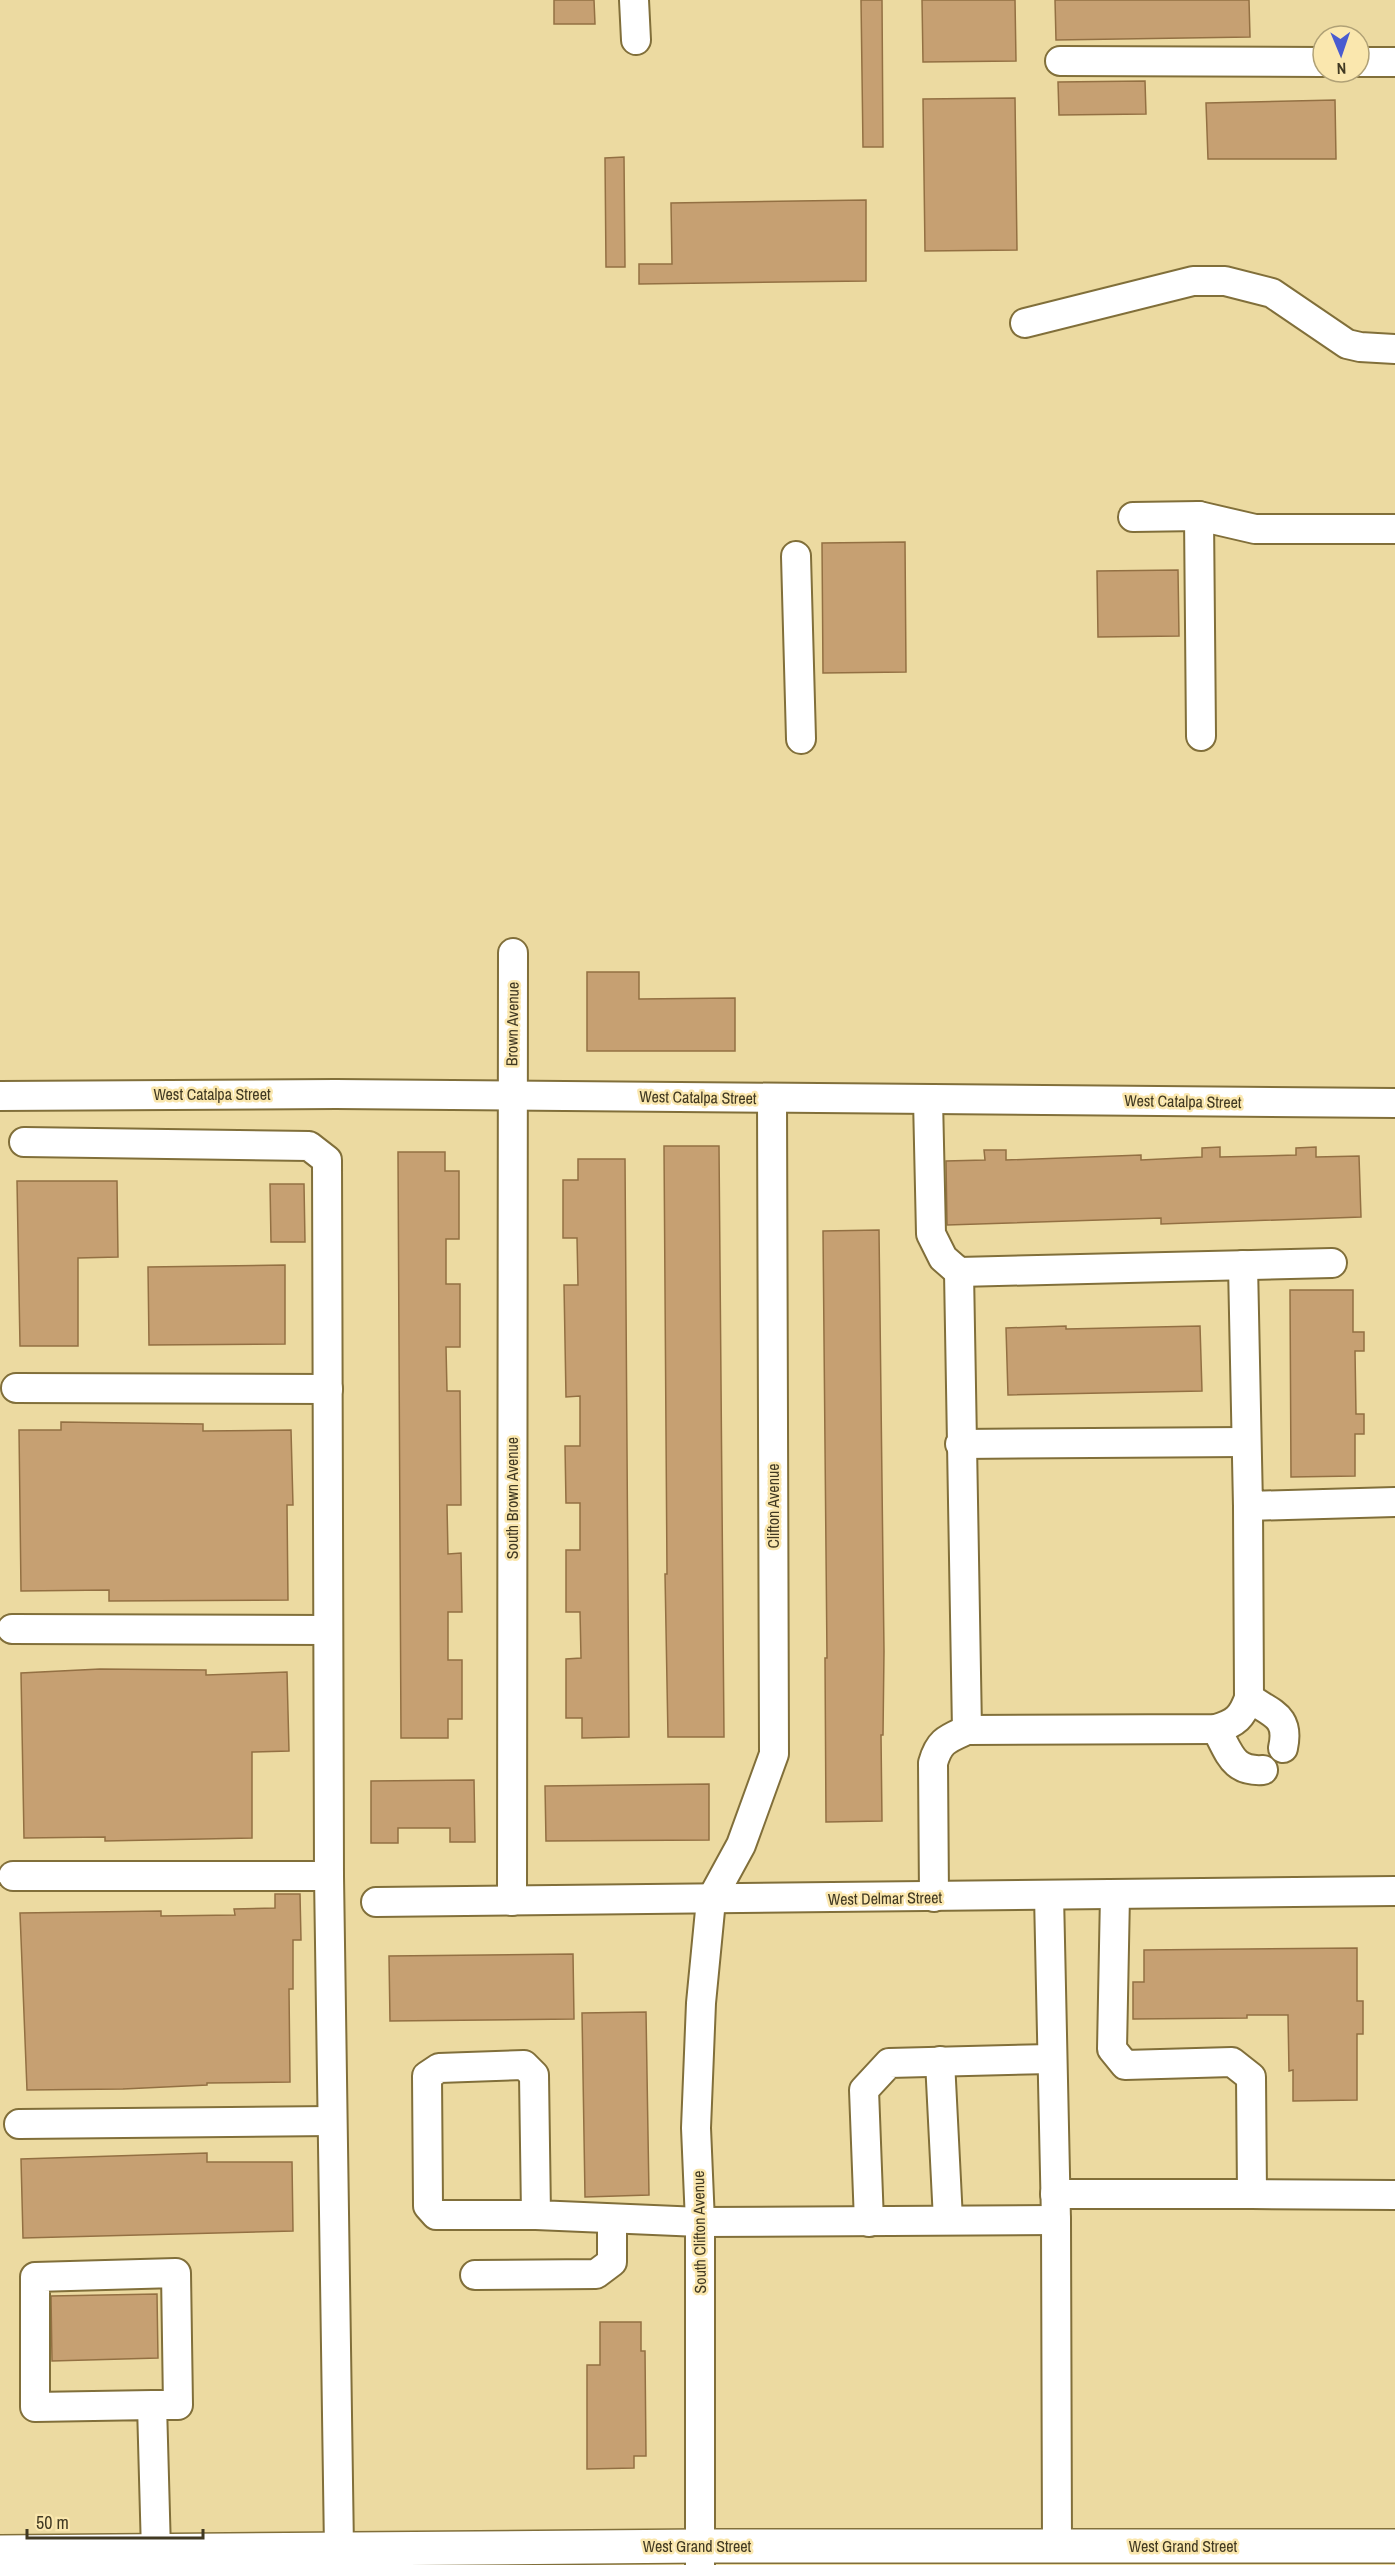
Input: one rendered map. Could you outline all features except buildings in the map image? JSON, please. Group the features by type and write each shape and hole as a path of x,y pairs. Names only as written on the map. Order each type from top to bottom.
{"main road":[{"name":"West Grand Street","path":"0,2552 339,2549 700,2556 1057,2546 1395,2546"}],"street":[{"path":"634,0 636,40"},
{"path":"1060,61 1311,62"},
{"path":"1371,62 1395,62"},
{"path":"1025,323 1193,281 1225,281 1272,292 1347,344 1395,349"},
{"path":"1198,516 1201,736"},
{"path":"1133,517 1198,516 1255,529 1395,530"},
{"path":"796,556 801,739"},
{"name":"Brown Avenue","path":"511,1095 513,952"},
{"name":"West Catalpa Street","path":"0,1096 324,1094 1395,1103"},
{"name":"South Brown Avenue","path":"511,1095 512,1901"},
{"name":"Clifton Avenue","path":"711,1900 741,1845 774,1754 772,1098"},
{"path":"928,1099 931,1234 943,1258 959,1272 1332,1263"},
{"path":"24,1142 309,1146 327,1160 329,1876 339,2549"},
{"path":"934,1897 933,1763 937,1749 946,1740 967,1730 1216,1729 1230,1725 1243,1716 1249,1698 1243,1265"},
{"path":"959,1272 960,1444 967,1730"},
{"path":"16,1388 328,1389"},
{"path":"960,1444 1245,1442"},
{"path":"1248,1506 1395,1502"},
{"path":"12,1629 328,1630"},
{"path":"1249,1698 1282,1720 1286,1733 1283,1748"},
{"path":"1216,1729 1237,1764 1249,1771 1263,1770"},
{"path":"13,1876 329,1876"},
{"name":"West Delmar Street","path":"376,1902 1395,1891"},
{"path":"1049,1895 1056,2207 1057,2546"},
{"path":"1114,1895 1112,2049 1125,2065 1232,2062 1251,2076 1252,2194"},
{"name":"South Clifton Avenue","path":"700,2556 700,2222 696,2128 701,2003 711,1900"},
{"path":"869,2222 864,2090 889,2063 1051,2059"},
{"path":"940,2061 948,2220"},
{"path":"536,2215 534,2076 524,2065 439,2068 428,2076 428,2206 436,2215 536,2215 700,2222 739,2220 869,2222 948,2220 1056,2207 1252,2194 1395,2195"},
{"path":"19,2124 332,2121"},
{"path":"475,2275 596,2274 612,2262 612,2218"},
{"path":"176,2273 178,2405 152,2405 35,2407 35,2277 176,2273"},
{"path":"152,2405 156,2551"}]}
